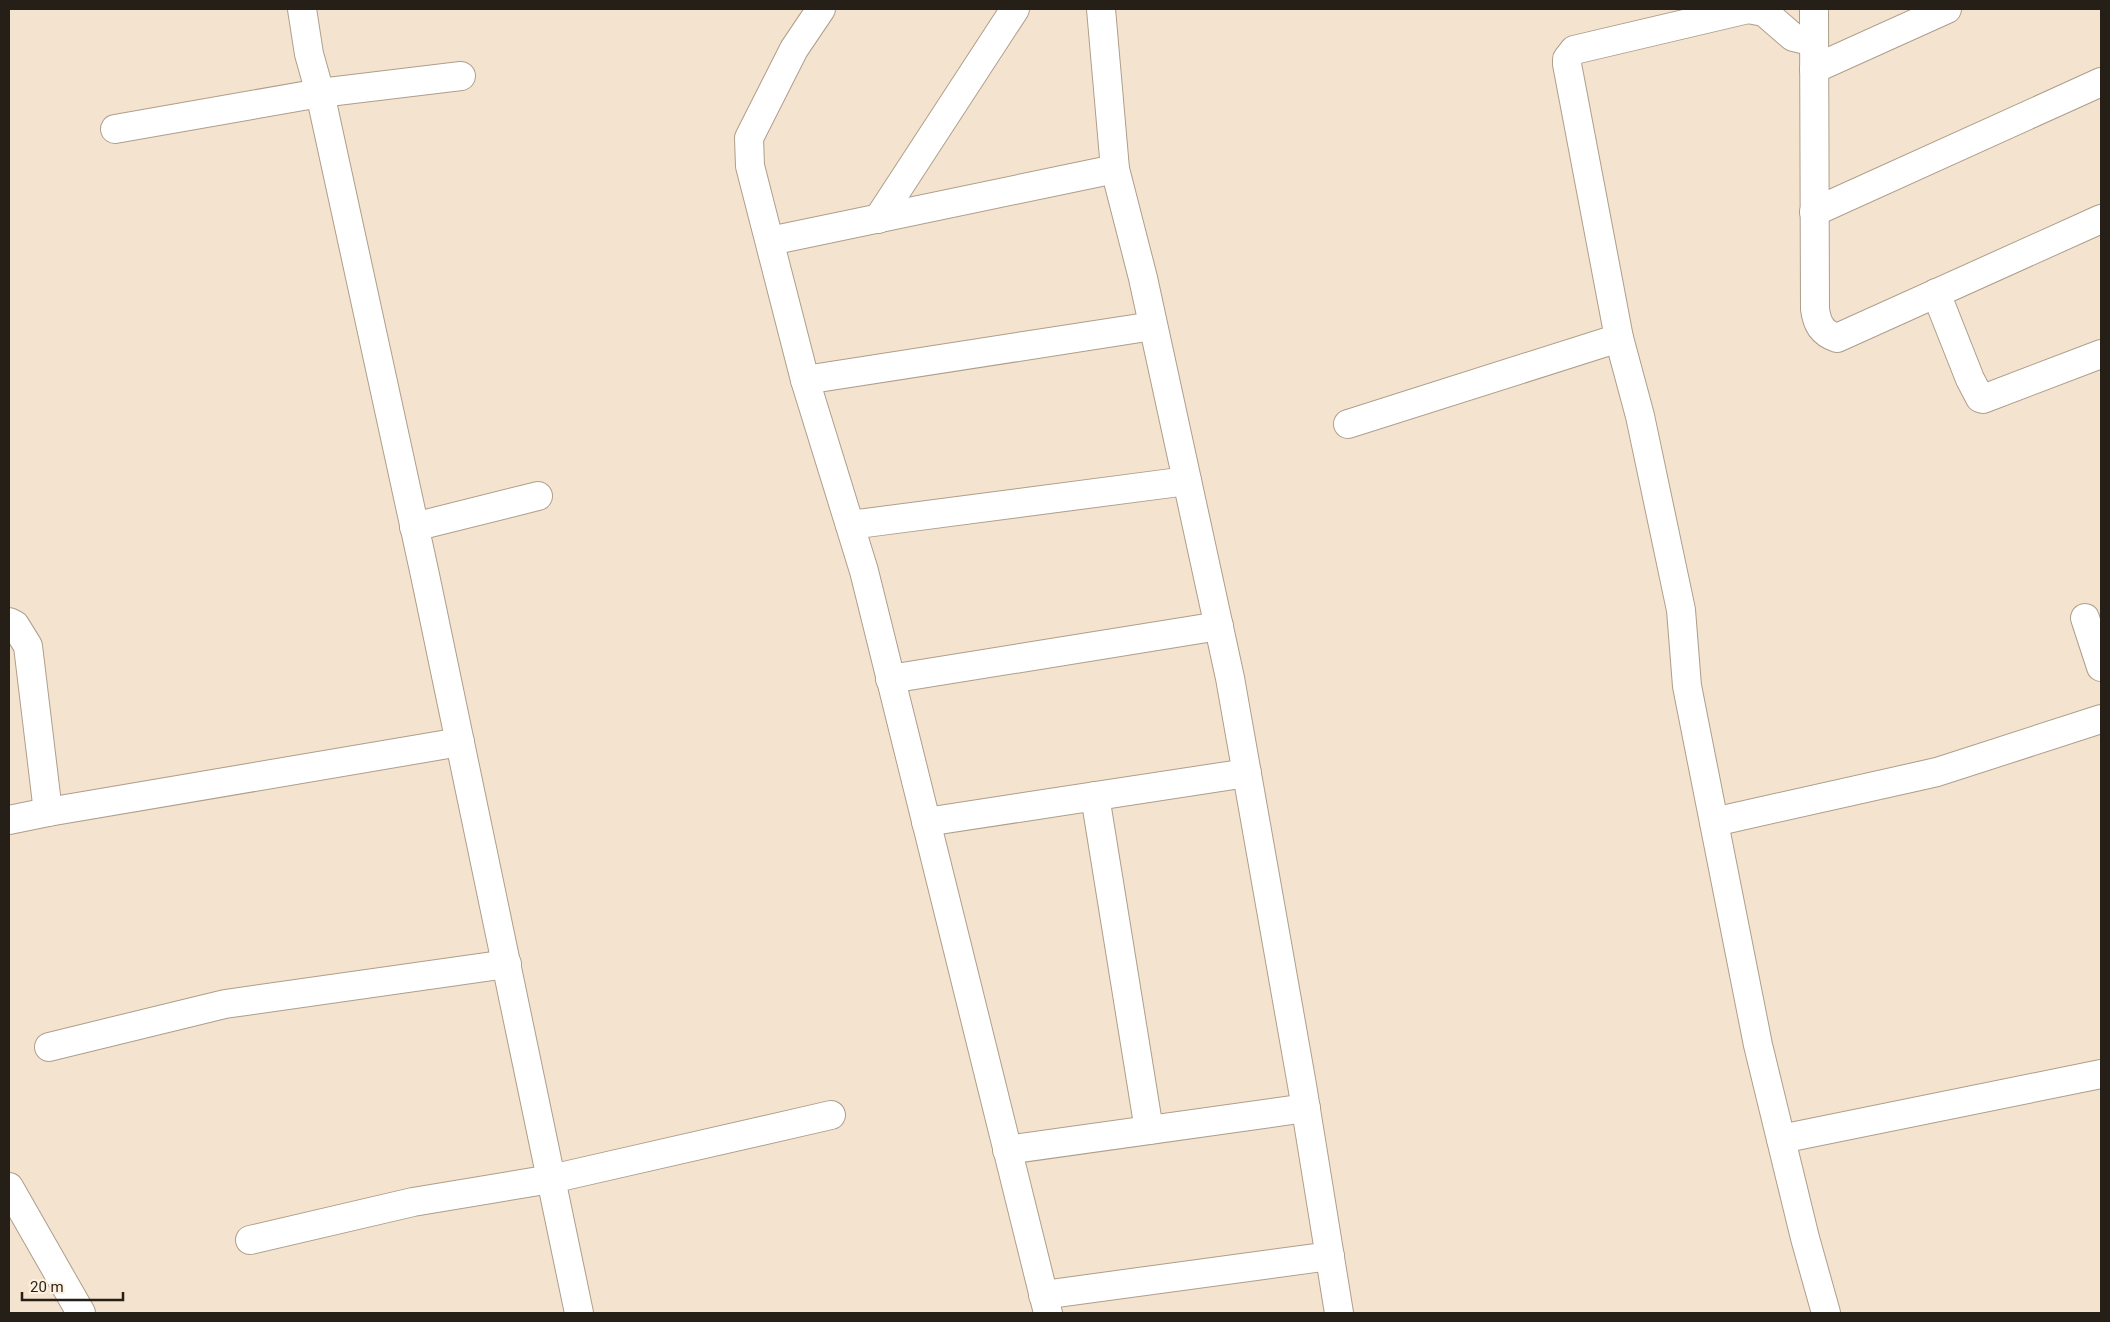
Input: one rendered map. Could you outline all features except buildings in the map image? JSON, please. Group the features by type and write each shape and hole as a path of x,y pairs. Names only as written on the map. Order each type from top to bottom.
{"street":[{"path":"302,9 310,54 460,742 579,1313"},
{"path":"821,9 794,49 749,138 750,166 805,380 864,571 1046,1304 1330,1256"},
{"path":"878,219 1015,9"},
{"path":"1101,9 1115,169 1153,326 1230,678 1306,1108 1339,1313"},
{"path":"1814,42 1793,37 1764,12 1748,9 1574,50 1567,59 1619,338 1640,416 1681,610 1687,686 1758,1045 1805,1238 1826,1313"},
{"path":"1814,9 1815,310 1817,321 1827,334 1837,338 2101,219"},
{"path":"1814,69 1947,9"},
{"path":"115,129 318,88 461,76"},
{"path":"1814,212 2101,82"},
{"path":"770,242 1115,169"},
{"path":"1936,293 1970,379 1980,398 1983,399 2101,354"},
{"path":"805,380 1153,326"},
{"path":"1348,424 1619,338"},
{"path":"850,525 1187,481"},
{"path":"414,527 538,496"},
{"path":"2085,618 2101,667"},
{"path":"9,622 15,625 28,646 48,812"},
{"path":"890,679 1219,626"},
{"path":"1714,822 1938,772 2101,719"},
{"path":"9,820 460,742"},
{"path":"926,822 1247,773"},
{"path":"1095,796 1149,1130"},
{"path":"49,1047 225,1004 507,964"},
{"path":"1781,1139 2101,1074"},
{"path":"1007,1150 1306,1108"},
{"path":"250,1240 413,1202 551,1179 831,1114"},
{"path":"9,1187 81,1313"}]}
